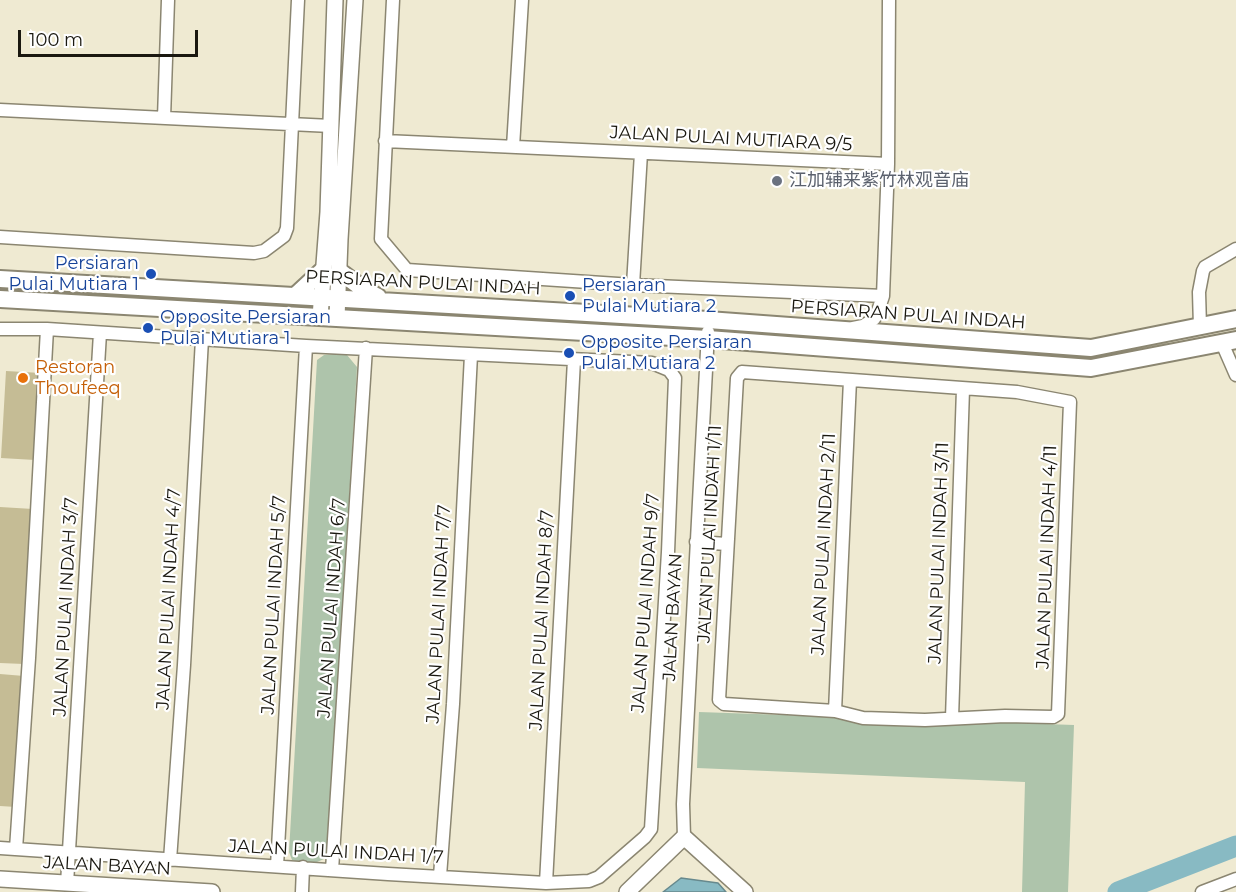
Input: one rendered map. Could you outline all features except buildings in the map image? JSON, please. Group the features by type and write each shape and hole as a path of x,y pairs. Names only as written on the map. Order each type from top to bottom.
{"main road":[{"path":"296,295 331,271 383,300"},
{"name":"PERSIARAN PULAI INDAH","path":"0,279 708,320 1091,348 1236,320"},
{"path":"0,299 708,339 1091,368 1229,341 1236,331"},
{"path":"0,304 31,301"},
{"path":"1150,337 1203,337 1229,341"}],"street":[{"path":"165,118 168,0"},
{"path":"0,237 254,253 264,251 284,236 298,0"},
{"path":"331,271 328,212 335,0"},
{"path":"337,318 330,297 331,271 355,0"},
{"path":"393,0 381,239 407,270 633,285 883,296"},
{"path":"513,147 522,0"},
{"path":"846,330 869,323 877,314 883,296 888,164 889,0"},
{"path":"0,110 331,126"},
{"name":"JALAN PULAI MUTIARA 9/5","path":"385,141 888,164"},
{"path":"633,285 641,153"},
{"path":"1200,327 1199,292 1203,270 1236,249"},
{"path":"320,317 330,297"},
{"name":"JALAN BAYAN","path":"684,837 683,804 708,320"},
{"path":"0,328 47,328 306,346 574,360"},
{"path":"16,849 47,328"},
{"name":"JALAN PULAI INDAH 3/7","path":"67,884 100,333"},
{"name":"JALAN PULAI INDAH 4/7","path":"170,860 184,665 202,339"},
{"path":"1229,341 1236,375"},
{"name":"JALAN PULAI INDAH 5/7","path":"277,866 306,346"},
{"name":"JALAN PULAI INDAH 6/7","path":"332,870 366,348"},
{"name":"JALAN PULAI INDAH 7/7","path":"440,876 453,704 471,355"},
{"name":"JALAN PULAI INDAH 9/7","path":"574,360 652,363 669,370 675,378 669,552 651,829"},
{"name":"JALAN PULAI INDAH 8/7","path":"546,883 574,360"},
{"name":"JALAN PULAI INDAH 1/11","path":"835,711 724,704 719,700 726,544 737,378 742,372 850,380"},
{"path":"850,380 963,389"},
{"name":"JALAN PULAI INDAH 2/11","path":"835,711 850,380"},
{"name":"JALAN PULAI INDAH 4/11","path":"952,718 1053,717 1058,714 1071,404 1066,400 1017,392 963,389"},
{"name":"JALAN PULAI INDAH 3/11","path":"952,718 963,389"},
{"path":"696,542 726,544"},
{"path":"835,711 863,718 952,718"},
{"name":"JALAN PULAI INDAH 1/7","path":"0,848 546,883 589,881 599,877 645,837 651,829"},
{"path":"627,892 684,837 745,892"},
{"path":"302,892 303,867"},
{"name":"JALAN BAYAN","path":"0,879 212,892"},
{"path":"1202,892 1236,879"}],"green space":[{"path":"324,355 347,355 357,367 328,852 324,859 317,862 298,862 292,860 289,852 317,360"},
{"path":"699,712 1074,725 1068,892 1022,892 1025,782 697,768"}],"water":[{"path":"681,878 718,883 726,892 663,892"}],"waterway":[{"path":"1118,892 1236,846"}],"place":[{"name":"江加辅来紫竹林观音庙","path":"777,181"},
{"name":"Persiaran Pulai Mutiara 1","path":"151,274"},
{"name":"Persiaran Pulai Mutiara 2","path":"570,296"},
{"name":"Opposite Persiaran Pulai Mutiara 1","path":"148,328"},
{"name":"Opposite Persiaran Pulai Mutiara 2","path":"569,353"},
{"name":"Restoran Thoufeeq","path":"23,378"}]}
